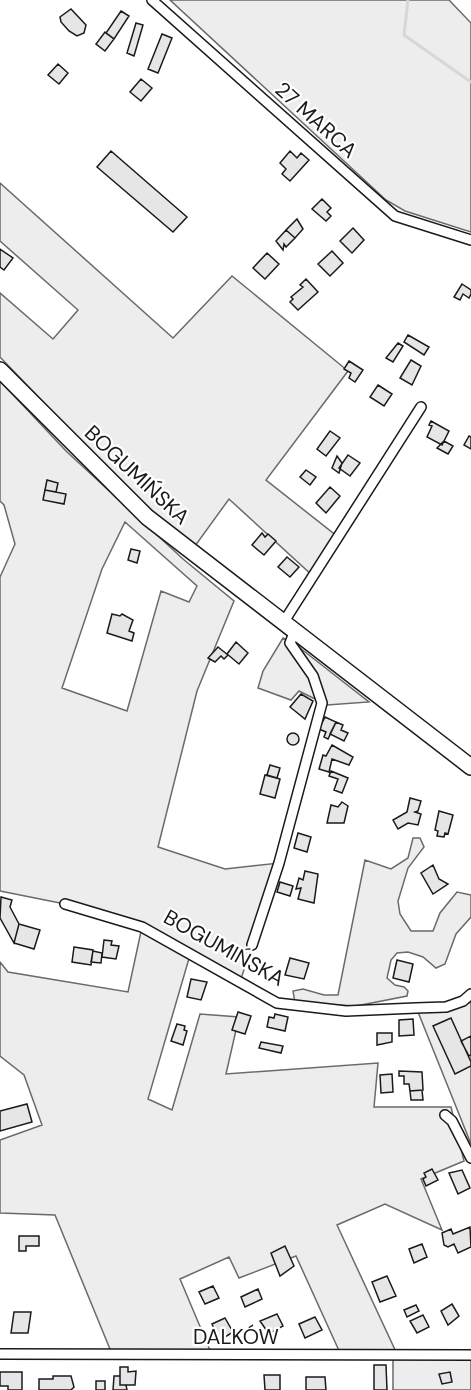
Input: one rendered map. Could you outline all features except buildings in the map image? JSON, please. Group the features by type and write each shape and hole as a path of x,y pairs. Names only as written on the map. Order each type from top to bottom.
{"main road":[{"name":"BOGUMIŃSKA","path":"0,370 147,517 471,767"}],"street":[{"name":"27 MARCA","path":"152,0 395,216 471,240"},
{"path":"288,628 421,407"},
{"name":"BOGUMIŃSKA","path":"252,945 279,863 322,703 313,675 290,642 288,628"},
{"name":"BOGUMIŃSKA","path":"65,904 142,927 276,1003 346,1011 446,1007 464,1001 471,994"},
{"path":"445,1115 452,1121 471,1158"},
{"name":"DALKÓW","path":"0,1354 471,1354"}],"shaded area":[{"path":"170,0 449,0 471,23 471,232 405,211 386,200"},
{"path":"0,183 173,338 232,276 348,371 266,480 338,537 313,576 229,499 195,546 154,514 122,484 0,357 0,293 53,339 78,310 0,241"},
{"path":"0,381 66,451 183,559 234,601 197,691 158,847 225,869 279,863 240,982 190,955 148,1099 172,1110 200,1014 239,1017 226,1074 378,1063 374,1107 451,1107 464,1161 421,1179 442,1230 385,1204 337,1225 397,1354 471,1355 471,1390 393,1390 393,1354 341,1355 296,1256 239,1278 229,1257 180,1279 212,1355 112,1354 55,1215 0,1213 0,1140 42,1125 24,1075 0,1056 0,962 8,972 128,992 142,927 65,904 0,891 0,577 15,544 4,505 0,501","holes":["125,522 197,586 189,602 161,591 127,711 62,688 102,569"]},
{"path":"283,638 300,648 369,702 327,705 299,691 291,700 258,688 263,671"},
{"path":"413,838 420,838 424,847 408,868 398,901 400,914 411,931 433,931 440,913 457,892 471,895 471,917 456,934 445,964 436,968 423,957 408,952 397,953 391,960 387,978 395,985 404,987 408,991 407,996 356,1006 295,1003 293,991 303,989 324,995 338,995 365,860 391,869 408,858"},
{"path":"471,1002 471,1144 418,1012 450,1010"}],"waterway":[{"path":"408,0 404,35 471,82"}]}
